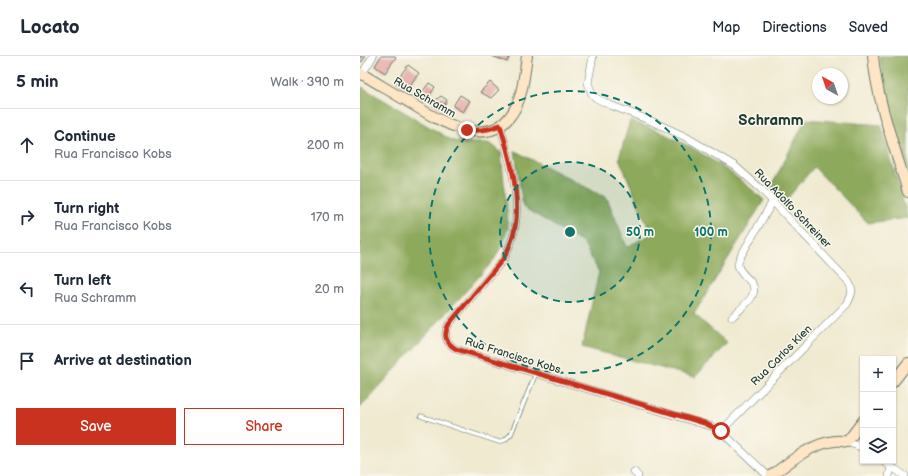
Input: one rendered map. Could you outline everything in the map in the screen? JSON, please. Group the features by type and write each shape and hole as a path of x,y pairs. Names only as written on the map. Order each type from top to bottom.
{"street":[{"path":"361,73 373,56"},
{"name":"Rua Schramm","path":"361,73 426,112 457,128 478,131 490,130 500,125 512,114 518,102 522,87 527,56"},
{"name":"Rua Adolfo Schreiner","path":"593,56 588,83 592,94 596,98 649,120 701,145 735,166 773,201 848,281 852,287 852,292"},
{"path":"873,56 876,79 884,113 908,192"},
{"name":"Rua Francisco Kobs","path":"500,125 509,156 516,194 515,231 510,247 504,258 449,324 445,331 445,337 449,344 456,349 704,423 721,431 769,476"},
{"path":"732,317 752,296 754,289 752,282 741,271 738,265 739,259 773,201"},
{"name":"Rua Carlos Kien","path":"721,431 847,304 852,292"},
{"path":"896,378 908,362"},
{"path":"847,442 860,425"},
{"path":"769,476 797,457 821,444 835,441 847,442 860,447"},
{"path":"888,464 905,476"},
{"path":"889,476 891,466"}],"lane":[{"path":"421,416 499,442 505,440 511,434 536,373"}],"green space":[{"path":"879,56 908,56 908,170 890,111"},
{"path":"360,86 453,141 485,143 496,148 501,153 508,227 503,243 494,260 360,408"},
{"path":"806,119 881,125 908,218 868,223 814,167 786,200 771,187"},
{"path":"630,121 661,132 717,163 764,200 694,314 727,343 695,377 582,347 599,272 583,243 523,207 515,151 607,198 627,247 651,234 619,158"}],"building":[{"path":"360,56 365,56 362,62 360,61"},
{"path":"381,56 396,57 385,73 375,66"},
{"path":"492,56 510,56 507,62"},
{"path":"408,65 419,73 406,90 396,81"},
{"path":"490,82 499,90 491,98 480,92"},
{"path":"429,83 435,87 427,100 420,95"},
{"path":"460,95 470,101 463,112 453,106"},
{"path":"441,96 447,100 442,109 432,103"}],"district":[{"name":"Schramm","path":"771,120"}],"route":[{"path":"467,130 490,130 500,125 509,156 516,194 515,231 510,247 504,258 449,324 445,331 445,337 449,344 456,349 704,423 721,431"}]}
